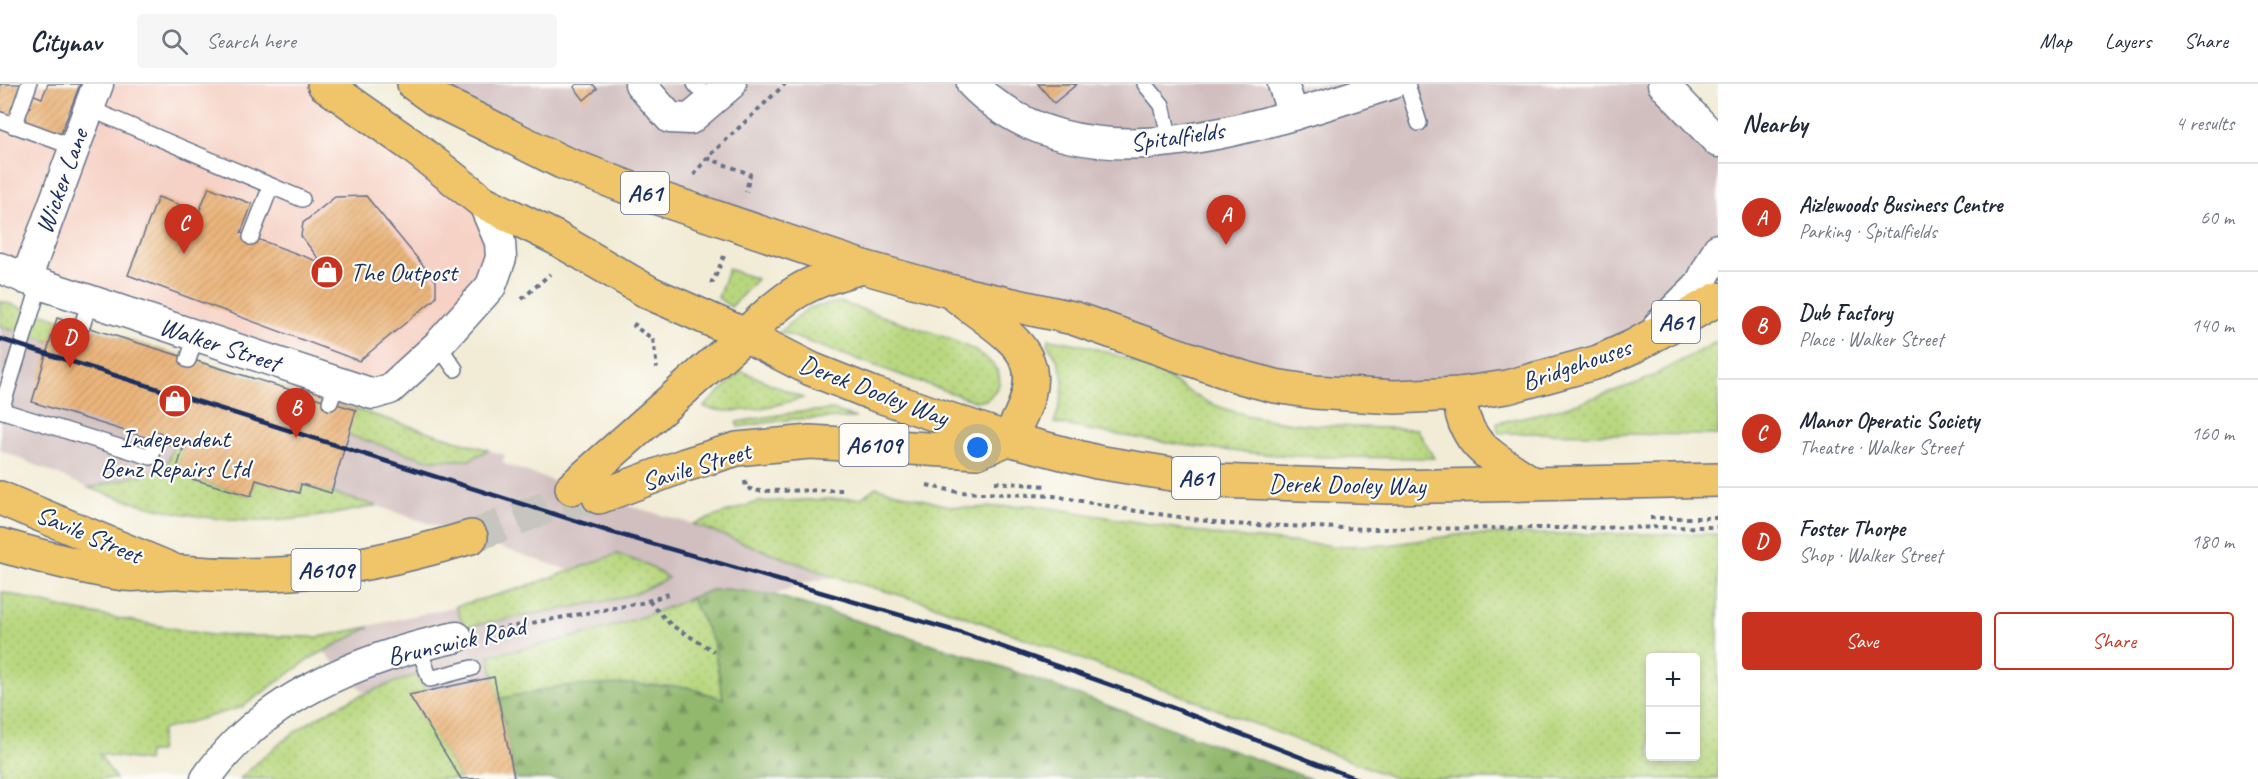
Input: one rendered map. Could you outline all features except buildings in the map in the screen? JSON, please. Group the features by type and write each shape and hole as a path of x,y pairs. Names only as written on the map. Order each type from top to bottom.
{"main road":[{"name":"Derek Dooley Way","path":"324,84 411,145 483,202 556,238 650,293 745,334 811,369 874,394 1008,439 1097,462 1215,481 1388,487 1530,482"},
{"name":"A61","path":"414,84 435,99 562,162 637,191 863,267 949,291 1073,318 1241,377 1275,386 1314,392 1384,396 1459,394"},
{"name":"Savile Street","path":"863,267 824,277 805,285 772,309 586,492 737,449 810,442 976,452 1008,439"},
{"path":"949,291 1015,340 1026,356 1031,376 1030,394 1023,413 1008,439"},
{"name":"Bridgehouses","path":"1459,394 1507,387 1598,362 1634,346 1718,299"},
{"path":"1459,394 1465,428 1480,448 1530,482"},
{"name":"A61","path":"1530,482 1718,480"},
{"name":"Savile Street","path":"0,498 177,572"},
{"name":"Savile Street","path":"0,545 66,563 127,574 177,572 207,576 297,574 391,559 471,537"}],"street":[{"path":"640,84 670,118 707,97"},
{"name":"Spitalfields","path":"973,84 997,108 1018,121 1053,134 1103,144 1170,140 1293,115 1391,84"},
{"path":"1283,84 1293,115"},
{"path":"1663,84 1718,142"},
{"name":"Wicker Lane","path":"22,277 93,96"},
{"name":"Walker Street","path":"22,277 86,313 334,392 373,394 390,389 438,345 491,286 501,258 497,233 483,202"},
{"path":"1634,346 1678,309 1700,284 1718,249"},
{"name":"Brunswick Road","path":"207,779 245,735 290,700 382,656 418,645 457,637"}],"lane":[{"path":"29,84 7,123 73,147"},
{"path":"1145,84 1162,105 1170,140"},
{"path":"1407,84 1419,123"},
{"path":"93,96 271,186 302,199"},
{"path":"251,237 271,186"},
{"path":"22,277 0,410 151,457 157,440"},
{"path":"438,345 455,369"},
{"path":"418,645 430,679 471,668"}],"path":[{"path":"707,158 785,84"},
{"path":"737,449 746,488 759,491 843,490"},
{"name":"Brunswick Road","path":"457,637 649,600 672,593"},
{"path":"649,600 671,625 714,651"}],"shaded area":[{"path":"0,84 324,84 483,202 501,258 390,389 0,268"},
{"path":"414,84 1663,84 1718,142 1718,299 1598,362 1361,395 863,267"},
{"path":"0,301 505,455 502,463 599,497 693,524 835,577 800,584 752,604 691,598 659,612 575,638 489,654 514,777 461,779 409,695 364,692 325,653 319,637 462,605 571,571 377,506 318,517 260,521 218,519 166,510 89,488 0,450"}],"green space":[{"path":"728,269 757,279 731,307 718,298"},
{"path":"0,301 488,450 470,460 428,460 0,326"},
{"path":"840,302 955,341 974,350 989,361 998,373 998,386 986,400 974,401 780,332 808,308"},
{"path":"1048,339 1091,347 1135,362 1161,374 1210,403 1265,419 1316,425 1417,429 1434,458 1313,457 1266,454 1205,448 1054,423 1061,402 1063,382 1059,363 1047,344"},
{"path":"1718,341 1718,435 1498,433 1497,423 1566,407 1643,381"},
{"path":"742,371 803,398 741,411 704,407"},
{"path":"833,410 856,418 794,419 738,427 736,422 797,412"},
{"path":"173,445 183,449 176,474 251,496 256,480 299,492 301,484 377,506 289,520 216,519 173,512 89,488 166,469"},
{"path":"876,487 948,506 973,508 1032,505 1223,536 1337,546 1388,545 1464,534 1718,534 1718,779 1397,779 1193,700 928,603 835,577 693,524 757,502 861,498"},
{"path":"617,554 648,565 668,578 637,593 611,600 464,627 456,606 522,588"},
{"path":"727,589 774,595 974,657 1311,779 515,779 498,699 564,686 631,684 687,687 723,699 713,642 691,598 711,590"},
{"path":"2,592 72,610 210,635 319,637 370,627 311,658 242,707 162,730 159,752 148,752 147,761 99,754 116,779 0,779"},
{"path":"691,598 713,642 723,699 687,687 564,686 498,699 489,655 592,632 642,617"},
{"path":"416,675 426,691 410,695 461,779 240,779 280,743 321,715 365,694"}],"tunnel":[{"path":"471,537 555,504 599,497"}],"railway":[{"path":"0,339 611,532 966,634 1150,699 1357,779"}],"place":[{"name":"Aizlewoods Business Centre","path":"1226,245"},
{"name":"Manor Operatic Society","path":"184,254"},
{"name":"The Outpost","path":"327,272"},
{"name":"Foster Thorpe","path":"70,368"},
{"name":"Independent Benz Repairs Ltd","path":"175,401"},
{"name":"Dub Factory","path":"296,438"}]}
